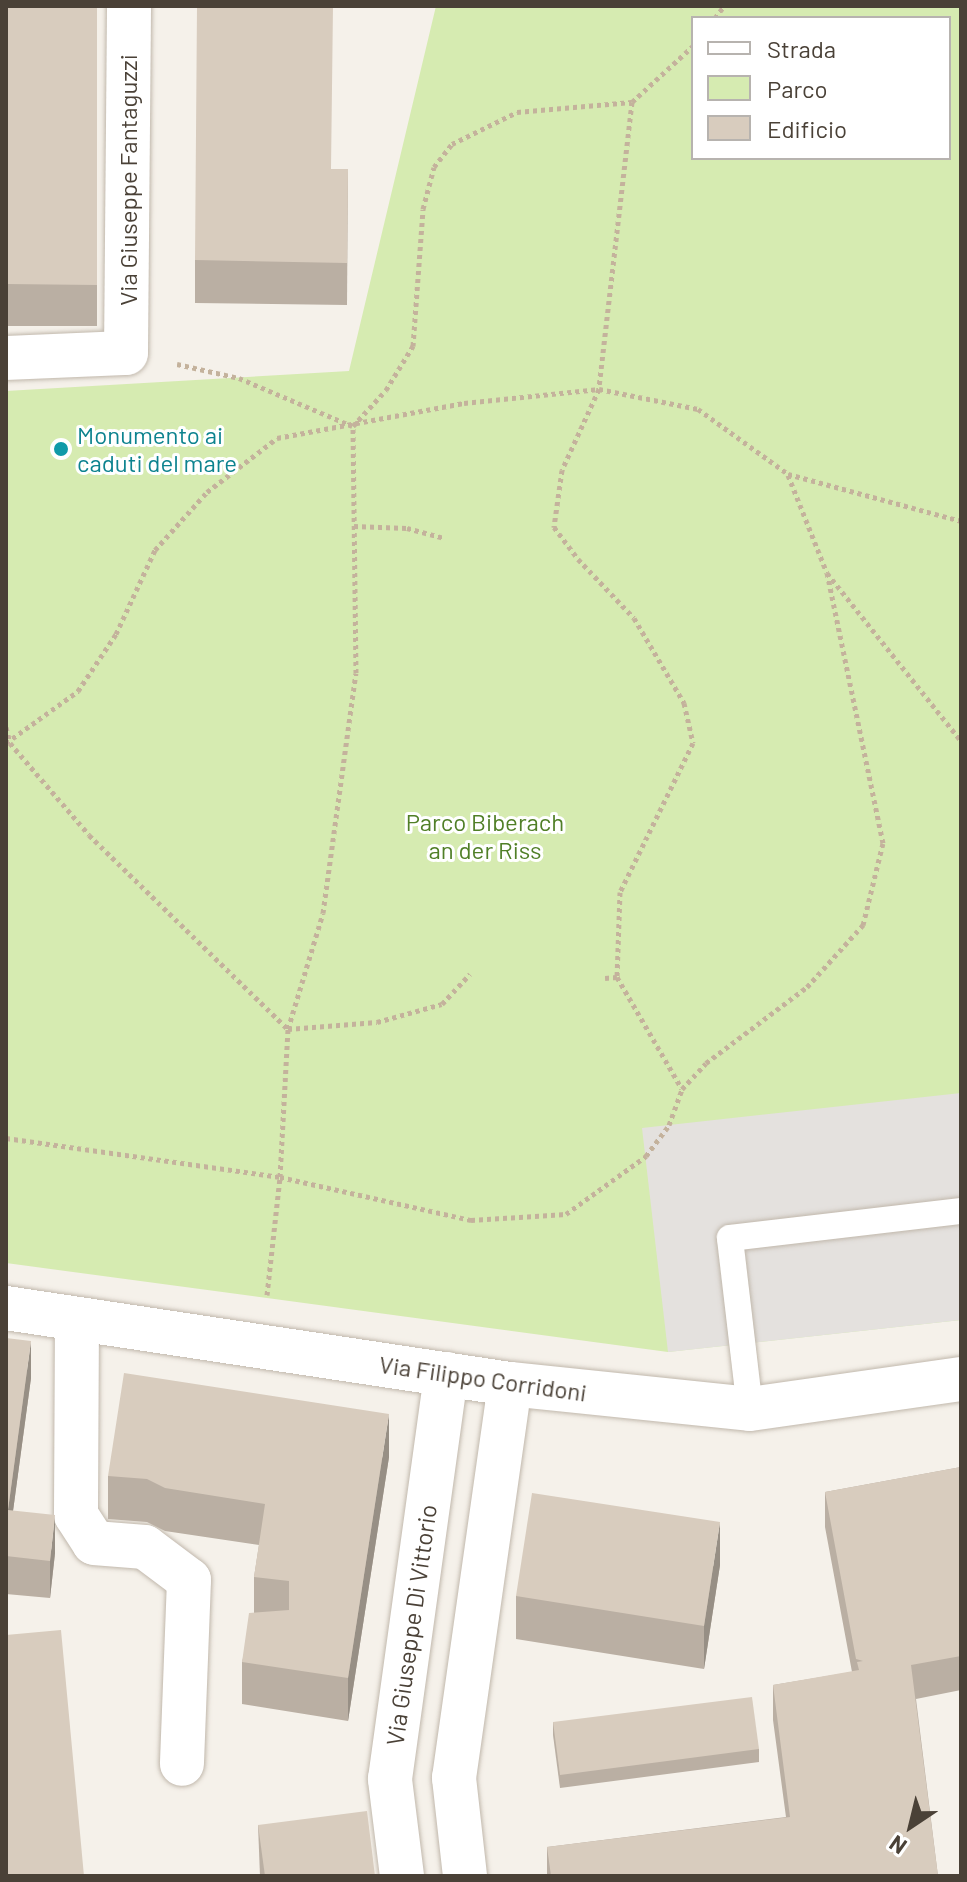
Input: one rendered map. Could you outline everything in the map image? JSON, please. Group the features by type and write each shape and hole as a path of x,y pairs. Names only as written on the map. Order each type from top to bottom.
{"street":[{"name":"Via Giuseppe Fantaguzzi","path":"126,353 129,6"},
{"path":"6,358 126,353"},
{"name":"Via Filippo Corridoni","path":"6,1308 510,1384 750,1409 961,1379"},
{"path":"77,1319 76,1515 94,1543 145,1547 189,1580 182,1764"},
{"name":"Via Giuseppe Di Vittorio","path":"402,1876 390,1779 446,1374"},
{"path":"465,1876 454,1778 510,1384"}],"lane":[{"path":"750,1409 730,1238 961,1211"}],"path":[{"path":"262,1346 280,1177 288,1029 323,913 356,673 353,426 386,390 413,346 423,209 434,167 452,144 517,112 632,102 691,48"},
{"path":"632,102 599,389 562,470 554,527 578,559 634,618 684,703 693,743 620,892 617,977 682,1089"},
{"path":"126,353 239,378 353,426"},
{"path":"8,743 78,691 116,634 155,550 207,492 277,438 464,403 599,389 698,409 788,474 961,521"},
{"path":"6,1138 280,1177 471,1220 566,1214 646,1156 669,1125 682,1089 706,1063 807,987 863,925 883,843 827,573 788,474"},
{"path":"354,526 407,528 445,538"},
{"path":"827,573 961,741"},
{"path":"6,727 8,743 89,835 288,1029 377,1022 442,1004 470,974"},
{"path":"605,978 617,977"}],"green space":[{"name":"Parco Biberach an der Riss","path":"436,6 961,6 961,1320 668,1352 6,1263 6,391 349,371"}],"shaded area":[{"path":"961,1093 961,1320 668,1352 642,1128"}],"building":[{"path":"6,6 97,6 97,285 6,284"},
{"path":"197,6 333,6 331,169 348,169 347,263 195,260"},
{"path":"6,1338 31,1341 8,1510 55,1515 50,1561 6,1556"},
{"path":"124,1373 389,1414 348,1678 242,1662 249,1613 289,1610 289,1581 254,1577 265,1504 165,1488 147,1479 108,1476"},
{"path":"961,1467 961,1656 911,1665 938,1876 551,1876 547,1847 790,1817 773,1685 859,1670 857,1662 863,1661 856,1659 825,1492"},
{"path":"532,1493 720,1522 704,1626 516,1596"},
{"path":"61,1630 84,1876 6,1876 6,1635"},
{"path":"752,1697 759,1749 560,1775 553,1722"},
{"path":"367,1811 375,1876 265,1876 258,1825"}],"place":[{"name":"Monumento ai caduti del mare","path":"61,449"}]}
